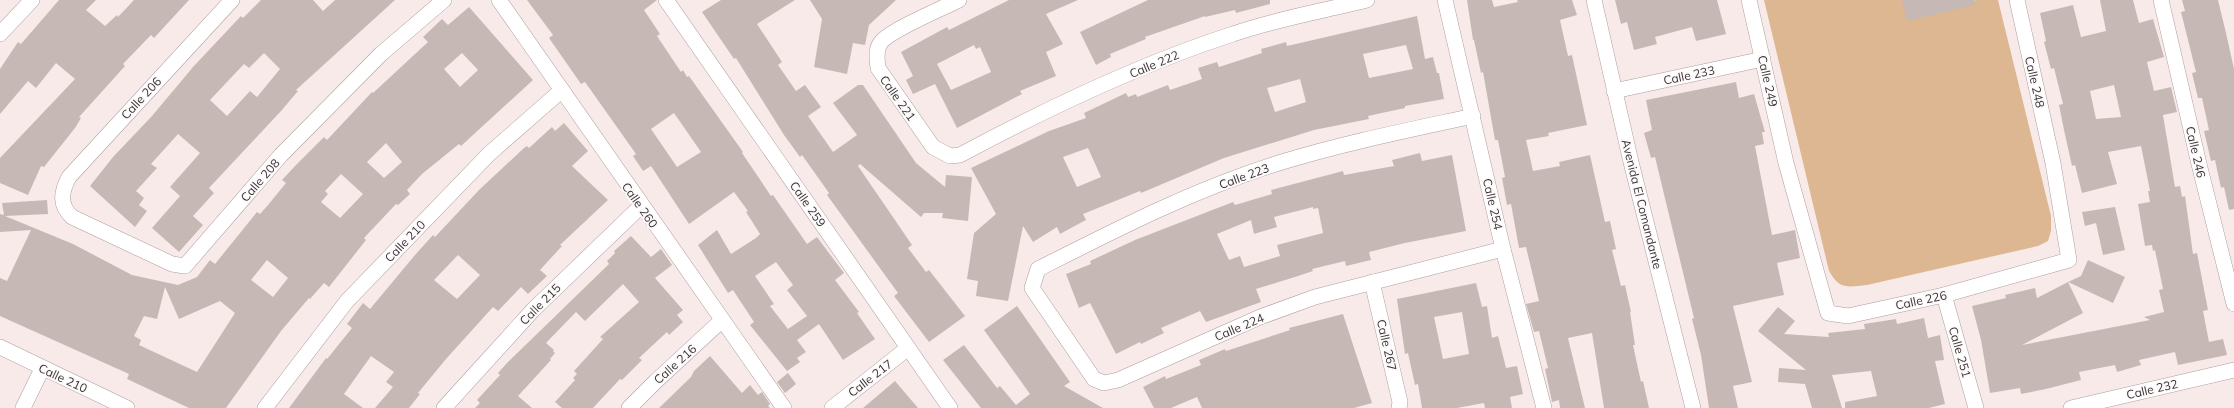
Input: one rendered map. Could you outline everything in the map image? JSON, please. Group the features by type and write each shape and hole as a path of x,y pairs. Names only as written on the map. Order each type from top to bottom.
{"street":[{"path":"0,34 32,0"},
{"name":"Calle 206","path":"62,202 63,189 69,177 232,0"},
{"name":"Calle 208","path":"62,202 66,212 72,218 172,264 185,266 281,155 381,54 444,0"},
{"name":"Calle 260","path":"499,0 721,321 784,408"},
{"name":"Calle 221","path":"950,156 934,147 878,68 877,54 881,42 895,32 959,0"},
{"name":"Calle 222","path":"950,156 960,155 1019,123 1174,55 1234,33 1367,0"},
{"name":"Calle 254","path":"1445,0 1503,249 1544,408"},
{"name":"Avenida El Comandante","path":"1594,0 1614,90 1693,408"},
{"name":"Calle 249","path":"1749,0 1786,163"},
{"name":"Calle 248","path":"2017,0 2053,163"},
{"name":"Calle 246","path":"2161,0 2198,164 2234,304"},
{"name":"Calle 259","path":"672,2 950,408"},
{"name":"Calle 233","path":"1614,90 1763,59"},
{"name":"Calle 210","path":"265,408 347,301 489,154 562,90"},
{"name":"Calle 223","path":"1034,279 1038,268 1112,231 1210,189 1281,162 1376,137 1473,116"},
{"name":"Calle 226","path":"1786,163 1828,313 1848,316 1944,295 2068,260 2053,163"},
{"name":"Calle 215","path":"444,408 454,394 533,310 641,206"},
{"name":"Calle 224","path":"1034,279 1032,288 1094,379 1104,383 1118,380 1260,317 1315,297 1503,249"},
{"name":"Calle 267","path":"1372,282 1400,402 1399,408"},
{"name":"Calle 251","path":"1944,295 1976,408"},
{"name":"Calle 216","path":"629,408 721,321"},
{"name":"Calle 210","path":"0,348 127,408"},
{"name":"Calle 217","path":"832,408 908,348"},
{"path":"23,408 42,368"},
{"name":"Calle 232","path":"2071,408 2234,370"}],"shaded area":[{"path":"1764,0 1963,0 1963,3 1976,0 1998,0 2051,216 2051,231 2048,241 2038,246 1867,285 1845,286 1837,281 1829,271"}],"building":[{"path":"59,0 96,0 86,10 105,26 117,15 118,17 134,0 189,0 154,38 151,35 123,64 125,66 79,117 81,118 75,128 44,167 41,166 28,195 0,183 0,158 75,79 56,63 36,88 28,81 0,114 0,69 18,42 21,44"},
{"path":"261,0 313,0 323,11 335,0 395,0 296,90 298,91 281,111 209,188 214,193 193,216 203,225 179,252 152,228 180,196 170,187 200,153 178,134 151,164 157,168 136,191 144,198 139,205 147,211 135,227 90,186 113,157 152,116 193,67 241,16 243,18","holes":["264,53 280,69 257,97 250,91 227,116 210,100 244,64 249,68"]},
{"path":"527,0 657,0 644,10 660,34 657,36 681,72 683,70 687,77 689,76 743,152 742,153 771,196 773,195 807,244 817,237 844,273 835,280 859,312 857,313 875,339 843,360 819,324 797,340 806,352 797,358 800,362 787,371 750,325 754,322 733,290 728,293 698,245 717,230 731,254 756,238 760,234 746,212 748,211 734,192 689,224 651,166 643,171 633,156 636,154 585,82 581,84 549,38 553,35","holes":["674,113 701,152 677,167 651,129","776,262 793,285 787,290 807,316 788,329 770,306 774,304 755,276"]},
{"path":"721,0 795,0 757,24 782,62 778,65 796,91 805,85 821,107 808,116 833,152 857,135 833,103 858,85 863,85 916,163 945,187 946,175 972,177 968,221 942,218 943,213 924,213 921,217 860,164 858,166 912,245 908,248 926,272 929,270 965,316 929,342 894,296 898,293 827,195 829,193 802,155 800,157 784,135 736,58 734,59 702,12"},
{"path":"810,0 896,0 869,25 865,45 853,43 847,74 814,67 822,19"},
{"path":"1009,0 1078,0 1046,14 1063,44 1046,52 1056,76 1020,91 1022,94 957,128 935,84 913,94 906,80 913,76 901,52 947,27 949,30","holes":["974,45 976,49 980,47 991,72 951,90 937,64"]},
{"path":"1148,0 1270,0 1270,4 1236,13 1235,10 1205,16 1145,37 1146,39 1110,54 1111,57 1096,65 1080,32"},
{"path":"1467,0 1492,0 1494,7 1518,2 1517,0 1572,0 1577,15 1560,20 1568,56 1572,55 1587,125 1548,133 1549,136 1526,140 1533,171 1560,166 1559,162 1590,155 1605,222 1610,221 1616,249 1612,250 1621,286 1625,285 1631,312 1635,345 1633,345 1641,382 1643,381 1649,408 1604,408 1592,333 1568,338 1585,408 1560,408 1559,400 1552,402 1545,369 1548,368 1539,331 1534,332 1526,304 1539,301 1526,247 1519,248 1511,204 1507,205 1502,178 1505,177 1498,140 1495,140 1483,72 1481,73 1473,40"},
{"path":"1615,0 1717,0 1726,34 1696,41 1692,27 1655,37 1657,44 1634,50 1627,22 1621,24"},
{"path":"1902,0 1974,0 1975,5 1907,21"},
{"path":"2100,0 2133,0 2139,23 2153,19 2164,57 2147,62 2154,91 2171,87 2177,112 2163,115 2175,187 2180,186 2182,197 2185,196 2193,254 2197,253 2208,310 2203,311 2209,342 2223,339 2227,355 2178,365 2175,352 2139,360 2141,365 2117,372 2115,365 2079,372 2081,380 2046,389 2021,394 2020,388 1990,393 1981,340 1972,306 2006,298 2005,295 2035,288 2037,298 2068,282 2083,313 2022,345 2150,320 2144,317 2164,312 2159,290 2163,289 2155,250 2153,251 2152,245 2145,246 2138,204 2150,202 2148,191 2150,191 2141,146 2108,152 2117,184 2082,193 2075,165 2072,166 2059,105 2063,104 2054,68 2051,69 2044,42 2046,41 2040,13 2073,5 2081,37 2106,31","holes":["2114,85 2121,117 2096,119 2090,91"]},
{"path":"2182,0 2218,0 2234,69 2234,209 2229,210 2224,187 2221,188 2215,160 2211,161 2204,131 2209,130 2202,98 2198,98 2192,73 2196,72 2181,12 2185,11"},
{"path":"469,7 533,80 461,146 459,144 422,174 407,190 410,194 398,205 396,204 364,238 366,240 329,287 324,283 281,331 226,408 189,408 127,379 129,374 0,316 0,278 7,281 31,230 0,232 0,214 4,215 2,203 47,200 48,214 5,216 73,244 132,275 178,285 197,277 210,260 215,264 257,212 260,214 286,183 282,180 296,165 324,137 327,140 372,92 373,93 428,42 423,37 442,19 448,25","holes":["462,53 478,70 460,87 444,69","386,143 402,162 384,178 367,162","341,174 363,194 340,218 321,202 328,194 325,191","267,260 288,278 273,297 251,280","165,287 179,319 220,301 235,313 197,372 139,345 141,340 134,336 144,316 157,319"]},
{"path":"1417,16 1425,59 1433,57 1437,73 1439,73 1444,99 1405,106 1405,108 1368,116 1369,119 1314,130 1224,158 1141,193 1140,191 1083,214 1086,220 1060,234 1057,227 1033,242 1023,226 1008,301 976,296 978,281 967,279 974,233 996,214 971,168 1049,131 1086,118 1084,113 1126,93 1128,97 1136,94 1137,97 1168,85 1170,90 1202,79 1198,68 1217,62 1219,67 1262,53 1261,49 1286,42 1287,46","holes":["1406,45 1413,69 1369,78 1363,54","1300,79 1306,102 1275,112 1267,88","1088,148 1101,177 1077,187 1063,157"]},
{"path":"1736,82 1739,98 1754,94 1765,132 1762,132 1764,144 1755,146 1772,235 1795,230 1800,258 1777,263 1784,295 1733,306 1752,382 1733,386 1738,408 1709,408 1701,355 1692,319 1694,318 1655,157 1651,158 1644,133 1652,130 1646,100"},
{"path":"564,123 588,151 572,166 608,200 560,245 562,246 540,270 547,276 528,294 521,287 498,311 493,307 446,359 418,393 420,394 409,408 375,408 393,387 386,382 394,372 371,356 344,394 363,408 289,408 326,358 327,359 352,328 347,324 363,303 370,309 433,235 435,237 479,190 524,148 527,146 529,148 552,127 555,131","holes":["458,255 480,275 457,299 434,280"]},
{"path":"1420,153 1422,161 1452,155 1466,231 1369,252 1371,260 1346,266 1345,261 1312,269 1313,271 1256,289 1261,302 1206,322 1200,311 1161,328 1164,333 1141,344 1140,342 1116,354 1090,303 1079,308 1066,274 1091,264 1090,261 1135,240 1233,202 1235,205 1272,194 1271,190 1343,171 1344,175 1394,166 1392,160","holes":["1313,207 1313,209 1318,208 1323,233 1277,245 1280,256 1244,267 1240,256 1229,260 1217,234 1251,220 1254,234 1277,227 1274,217"]},
{"path":"2115,207 2125,250 2103,255 2096,223 2085,226 2082,212"},
{"path":"631,236 651,257 661,249 672,265 655,278 683,310 677,315 683,322 669,335 667,332 639,358 642,360 622,380 620,379 593,408 562,408 555,402 575,380 573,378 577,374 574,371 603,339 600,337 639,302 623,284 585,321 576,312 546,343 554,350 553,351 555,353 550,359 551,360 518,396 532,408 475,408 480,403 477,400 500,375 498,373 507,363 609,264 607,261 615,253 614,251"},
{"path":"2088,260 2125,277 2113,303 2068,282 2081,276"},
{"path":"1476,283 1482,307 1487,306 1492,338 1498,336 1506,368 1517,366 1523,394 1510,397 1512,408 1485,408 1484,403 1457,408 1422,408 1418,384 1415,385 1408,353 1405,354 1397,299","holes":["1462,312 1469,354 1443,359 1434,317"]},
{"path":"1017,306 1070,382 1064,386 1103,408 981,408 943,360 964,345 997,388 1000,386 1016,405 1030,394 984,330"},
{"path":"1778,307 1795,321 1784,334 1829,337 1828,333 1865,329 1864,324 1896,319 1897,324 1924,318 1928,338 1940,335 1944,360 1935,361 1945,404 1929,408 1845,408 1845,402 1877,396 1871,371 1832,375 1842,408 1812,408 1805,384 1778,382 1779,368 1806,370 1758,331"},
{"path":"1343,314 1372,403 1354,408 1202,408 1197,397 1171,408 1154,408 1143,387 1165,376 1166,379 1201,365 1199,360 1225,349 1226,351 1290,330 1289,328"},
{"path":"710,356 742,393 750,385 758,395 762,392 770,404 768,406 770,408 659,408"},
{"path":"788,373 796,384 785,393 777,382"},
{"path":"895,381 918,408 863,408"}]}
